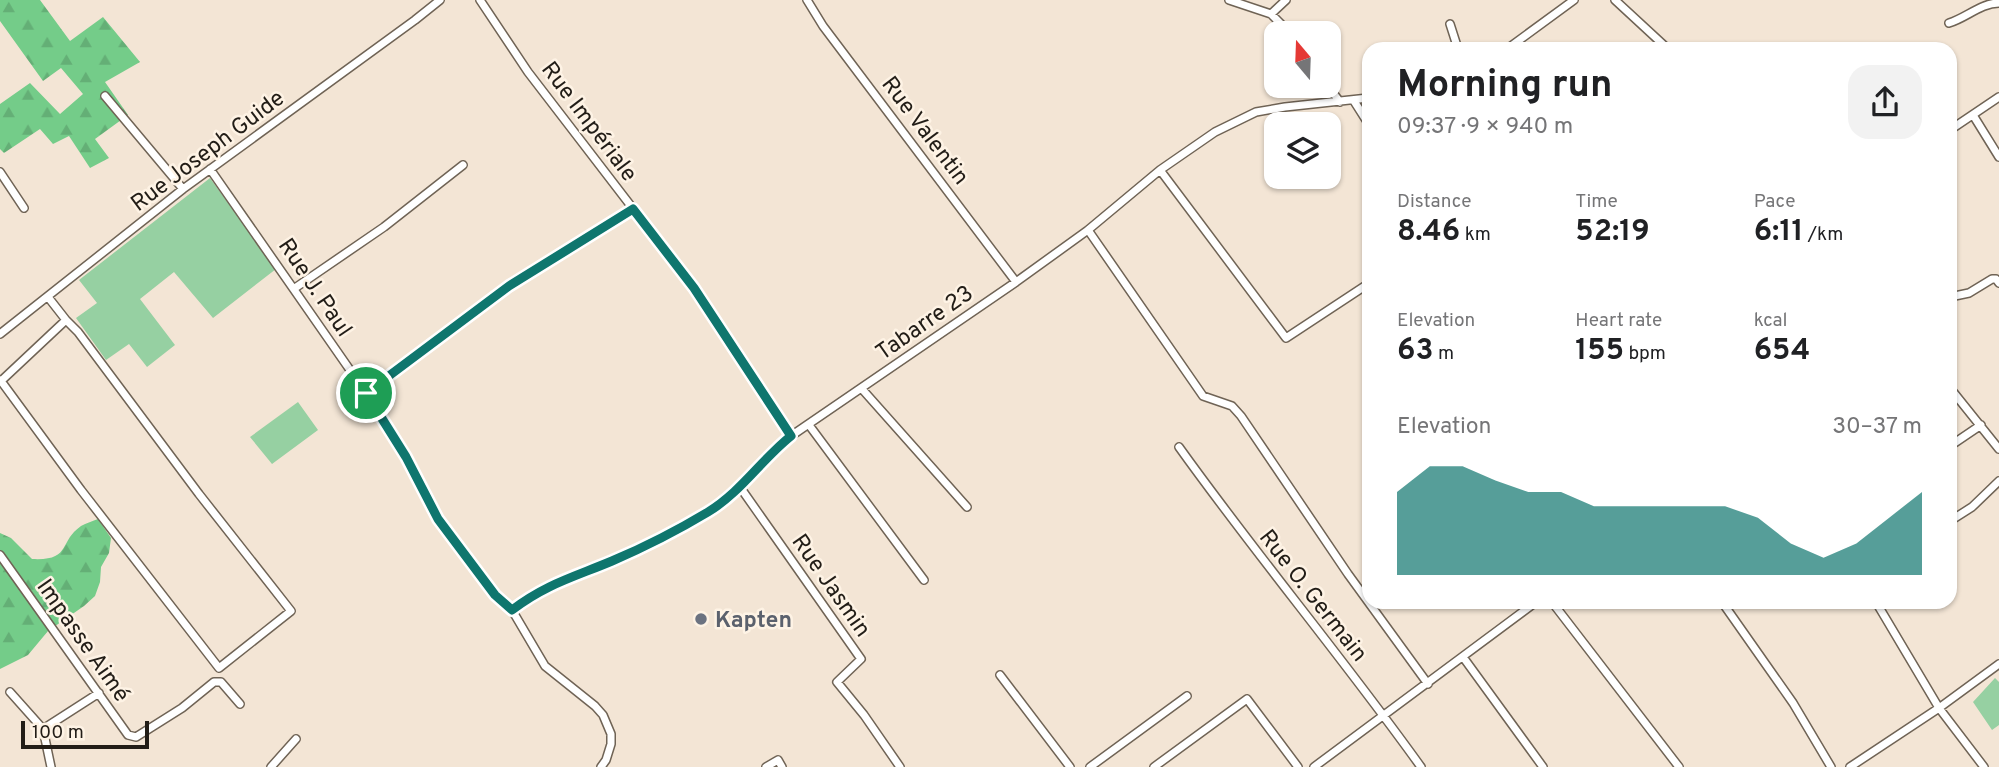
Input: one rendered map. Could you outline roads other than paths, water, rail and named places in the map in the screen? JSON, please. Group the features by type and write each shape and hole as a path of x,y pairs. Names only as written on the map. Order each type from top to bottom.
{"street":[{"name":"Rue Joseph Guide","path":"0,334 183,188 440,0"},
{"name":"Rue Impériale","path":"480,0 528,72 694,288 791,436"},
{"name":"Rue Valentin","path":"807,0 825,28 1016,282"},
{"path":"1229,0 1271,14 1278,21"},
{"path":"1271,14 1286,0"},
{"path":"1517,42 1574,0"},
{"path":"1615,0 1660,42"},
{"path":"1949,23 1962,19 1983,6 1999,3"},
{"path":"1450,24 1456,42"},
{"path":"105,96 183,188"},
{"path":"1957,125 1999,97"},
{"path":"1337,98 1340,102"},
{"name":"Tabarre 23","path":"512,610 553,583 613,560 709,512 740,487 772,451 791,436 1016,282 1088,230 1160,170 1215,132 1256,112 1362,99"},
{"path":"1354,101 1362,114"},
{"path":"1973,115 1999,157"},
{"path":"295,288 384,227 463,165"},
{"name":"Rue J. Paul","path":"210,169 366,393 406,457 438,519 495,595 512,610 545,666 595,706 603,716 611,734 611,744 601,767"},
{"path":"1160,170 1286,338 1362,288"},
{"path":"0,172 24,208"},
{"path":"366,393 509,286 633,209"},
{"path":"1088,230 1203,396 1232,407 1241,416 1362,593"},
{"path":"1957,296 1969,293 1992,279 1999,283"},
{"path":"48,297 78,332 291,611 219,668 0,380 66,320"},
{"path":"862,389 967,507"},
{"path":"1957,396 1999,449"},
{"path":"808,425 924,580"},
{"path":"1957,441 1982,425"},
{"name":"Rue O. Germain","path":"1179,447 1238,530 1421,767"},
{"path":"1957,516 1999,481"},
{"name":"Rue Jasmin","path":"740,487 861,659 836,682 864,715 900,767"},
{"name":"Impasse Aimé","path":"0,555 128,736 136,737 182,708 214,682 221,682 240,704"},
{"path":"1373,609 1428,684"},
{"path":"1314,767 1527,609"},
{"path":"1557,609 1679,767"},
{"path":"1727,609 1793,703 1831,767"},
{"path":"1880,609 1939,708 1984,767"},
{"path":"1463,657 1543,767"},
{"path":"1850,767 1999,664"},
{"path":"1000,675 1070,767"},
{"path":"10,692 43,729 51,767"},
{"path":"43,729 99,693"},
{"path":"1090,767 1187,696"},
{"path":"1154,767 1247,699 1298,767"},
{"path":"271,767 296,739"},
{"path":"766,767 778,760 782,767"}],"place":[{"name":"Kapten","path":"701,619"}]}
